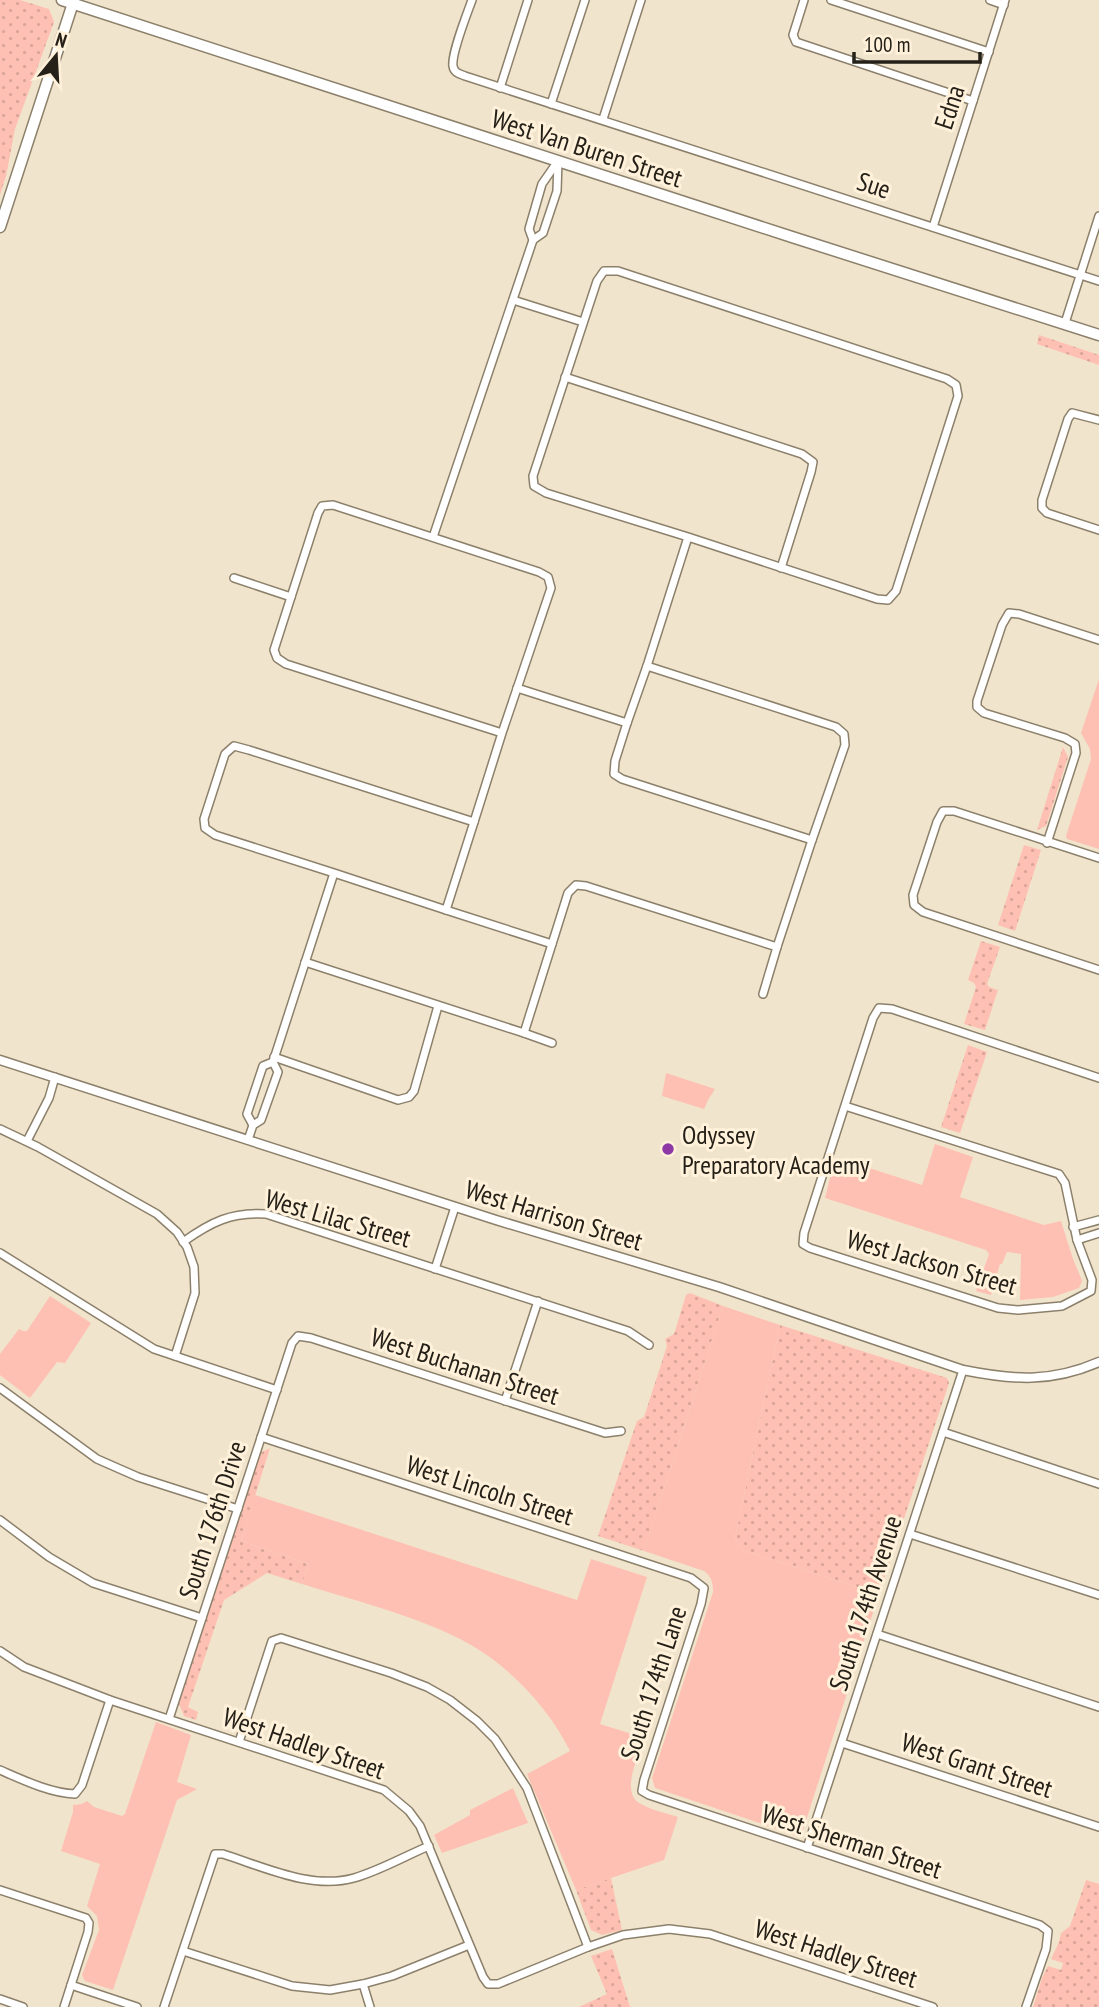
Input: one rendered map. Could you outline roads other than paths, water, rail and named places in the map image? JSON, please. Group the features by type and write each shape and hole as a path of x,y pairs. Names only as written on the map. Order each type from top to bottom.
{"main road":[{"name":"West Van Buren Street","path":"62,0 1099,335"},
{"path":"0,227 74,2"}],"street":[{"name":"Sue","path":"472,0 454,53 453,65 456,72 1099,281"},
{"path":"500,88 528,0"},
{"path":"551,104 585,0"},
{"path":"603,119 641,0"},
{"path":"804,0 793,35 796,41 973,101"},
{"path":"831,0 989,52"},
{"path":"990,0 1005,2"},
{"name":"Edna","path":"933,226 1005,2"},
{"path":"533,240 528,229 542,184 558,161"},
{"path":"433,537 533,240 543,233 557,191 558,161"},
{"path":"1065,323 1099,216"},
{"path":"604,271 618,271 947,379 956,385 958,396 896,591 888,600 877,599 546,493 534,486 533,476 565,377 597,281 604,271"},
{"path":"513,300 583,322"},
{"path":"565,377 802,454 813,462 781,568"},
{"path":"1099,421 1072,413 1042,500 1042,508 1047,513 1099,530"},
{"path":"446,910 551,587 548,577 333,505 322,506 274,650 277,658 286,664 502,733"},
{"path":"688,537 615,761 614,774 622,779 812,839"},
{"path":"234,578 291,597"},
{"path":"1047,843 1076,753 1075,744 1065,738 984,713 977,707 976,701 1002,625 1009,614 1019,614 1099,640"},
{"path":"647,666 836,727 844,734 845,745 763,994"},
{"path":"517,688 627,723"},
{"path":"474,822 234,746 225,754 204,819 205,828 215,835 552,944"},
{"path":"1099,858 954,811 943,811 913,895 914,905 923,912 1099,970"},
{"path":"248,1140 253,1125 261,1120 278,1072 274,1059 334,873"},
{"path":"524,1033 568,892 576,885 777,947"},
{"path":"305,962 552,1043"},
{"path":"274,1059 398,1100 409,1097 414,1091 438,1006"},
{"path":"1099,1078 892,1009 879,1008 873,1018 845,1106 1059,1174 1065,1183 1077,1240 1099,1233"},
{"path":"253,1125 247,1114 263,1066 274,1059"},
{"name":"West Harrison Street","path":"0,1060 456,1207 719,1287 963,1370 1002,1378 1040,1378 1066,1374 1099,1362"},
{"path":"27,1141 49,1098 55,1077"},
{"name":"West Jackson Street","path":"845,1106 804,1233 803,1244 998,1308 1018,1310 1062,1306 1091,1291 1092,1280 1077,1240"},
{"path":"0,1129 27,1141 157,1214 170,1224 183,1242 194,1267 195,1293 175,1356"},
{"path":"435,1269 456,1207"},
{"name":"West Lilac Street","path":"183,1242 207,1225 226,1217 247,1213 266,1214 628,1331 649,1345"},
{"path":"1073,1227 1099,1220"},
{"path":"0,1253 155,1349 277,1390"},
{"path":"505,1401 538,1301"},
{"name":"West Buchanan Street","path":"298,1336 605,1433 621,1432"},
{"name":"South 176th Drive","path":"169,1719 292,1343 298,1336"},
{"name":"South 174th Avenue","path":"807,1848 963,1370"},
{"path":"2,1393 97,1459 138,1477 238,1509"},
{"path":"943,1432 1099,1484"},
{"name":"West Lincoln Street","path":"261,1437 691,1578 704,1588"},
{"path":"0,1520 49,1557 93,1583 202,1618"},
{"path":"910,1534 1099,1595"},
{"name":"South 174th Lane","path":"642,1791 704,1588"},
{"path":"877,1634 1099,1707"},
{"path":"239,1742 272,1642 281,1638 379,1669 427,1687 450,1700 495,1739 527,1788 588,1947"},
{"name":"West Hadley Street","path":"0,1651 24,1667 110,1700 384,1790 409,1811 420,1826 488,1984 498,1984 623,1935 669,1929 710,1934 933,2007"},
{"path":"0,1770 29,1782 75,1794 82,1784 110,1700"},
{"name":"West Grant Street","path":"842,1742 1099,1827"},
{"name":"West Sherman Street","path":"642,1791 1040,1925 1048,1931 1046,1948 1026,2007"},
{"path":"164,2007 215,1854 223,1854 310,1880 333,1881 355,1878 429,1846"},
{"path":"0,1890 86,1918 89,1923 64,2007"},
{"path":"183,1951 292,1986 330,1990 392,1976 469,1945"},
{"path":"363,1984 370,2007"},
{"path":"71,1985 137,2007"},
{"path":"0,1999 23,2007"}],"place":[{"name":"Odyssey Preparatory Academy","path":"668,1149"}]}
